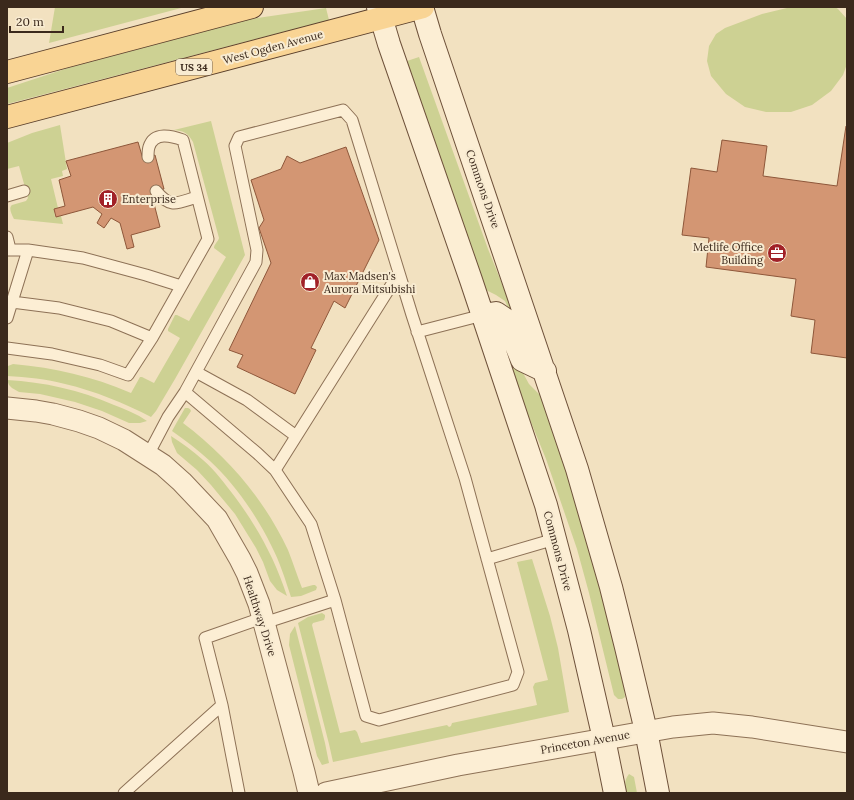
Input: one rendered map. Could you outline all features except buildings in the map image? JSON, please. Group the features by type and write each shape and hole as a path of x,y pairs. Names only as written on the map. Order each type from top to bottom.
{"main road":[{"path":"7,72 252,7"},
{"name":"West Ogden Avenue","path":"7,117 380,13 422,7"}],"street":[{"name":"Commons Drive","path":"422,7 577,468 611,587 646,731 658,793"},
{"name":"Commons Drive","path":"380,13 389,44 431,161 541,490 579,630 615,793"},
{"path":"483,315 496,313 505,319 522,360 544,371"},
{"name":"Healthway Drive","path":"7,408 36,410 79,420 124,440 163,465 182,482 217,519 247,573 258,604 309,793"},
{"name":"Princeton Avenue","path":"326,793 458,765 673,726 713,723 752,727 847,742"}],"lane":[{"path":"148,455 168,417 185,392 256,262 257,250 235,146 239,137 343,110 352,120 417,332 465,478 518,672 513,685 380,720 366,716 335,600 311,524 275,470 185,392"},
{"path":"7,348 52,354 93,363 128,375 152,338 208,239 183,140 173,136 162,135 153,140 149,146 148,157"},
{"path":"7,196 24,191"},
{"path":"156,191 163,199 171,204 180,203 197,197"},
{"path":"7,237 8,250 28,250 83,258 181,286"},
{"path":"7,318 28,250"},
{"path":"275,470 399,273"},
{"path":"12,302 59,308 111,321 152,338"},
{"path":"417,332 483,315"},
{"path":"196,372 246,400 296,436"},
{"path":"487,559 555,539"},
{"path":"239,793 222,705 204,638 335,600"},
{"path":"124,793 222,705"}],"green space":[{"path":"55,7 185,7 49,43"},
{"path":"791,7 835,7 847,19 847,64 843,75 831,91 812,105 791,112 766,112 745,107 726,94 711,76 707,61 709,46 716,34 725,28 762,14"},
{"path":"326,8 329,20 7,104 7,88 68,68 250,19"},
{"path":"419,57 488,249 523,336 521,335 505,301 484,289 407,61"},
{"path":"211,121 245,255 156,411 151,417 87,390 58,382 7,376 8,366 13,364 44,368 87,377 131,393 140,377 154,383 180,338 168,331 175,315 189,321 226,257 214,248 219,238 193,142 185,133 174,130"},
{"path":"60,125 67,169 62,171 63,176 51,179 58,208 54,209 55,217 61,216 63,224 14,219 10,208 11,206 26,201 28,198 19,166 7,169 7,143 32,133"},
{"path":"495,322 529,384 544,399 548,407 593,561 622,672 625,697 622,699 618,699 614,695 577,549 546,459 517,388"},
{"path":"7,380 48,385 75,391 122,408 147,421 140,423 129,423 102,411 75,402 40,394 19,392 9,385"},
{"path":"185,408 190,409 191,411 183,423 230,465 256,496 268,513 288,550 302,588 315,585 317,587 316,590 301,596 291,597 274,551 259,523 244,500 228,479 210,461 172,431"},
{"path":"171,436 191,450 207,464 220,477 235,497 265,544 277,569 287,596 277,590 270,581 256,548 235,514 197,470 177,453"},
{"path":"532,559 550,616 558,648 569,712 333,762 298,623 308,617 322,613 325,615 324,620 313,623 312,625 340,733 355,730 361,743 447,725 449,727 452,723 537,705 533,687 535,683 548,680 517,562"},
{"path":"295,626 329,763 322,765 317,756 289,645 290,634"},
{"path":"629,774 634,777 637,793 626,793 625,785"}],"place":[{"name":"Enterprise","path":"108,199"},
{"name":"Metlife Office Building","path":"777,253"},
{"name":"Max Madsen's Aurora Mitsubishi","path":"310,282"}]}
